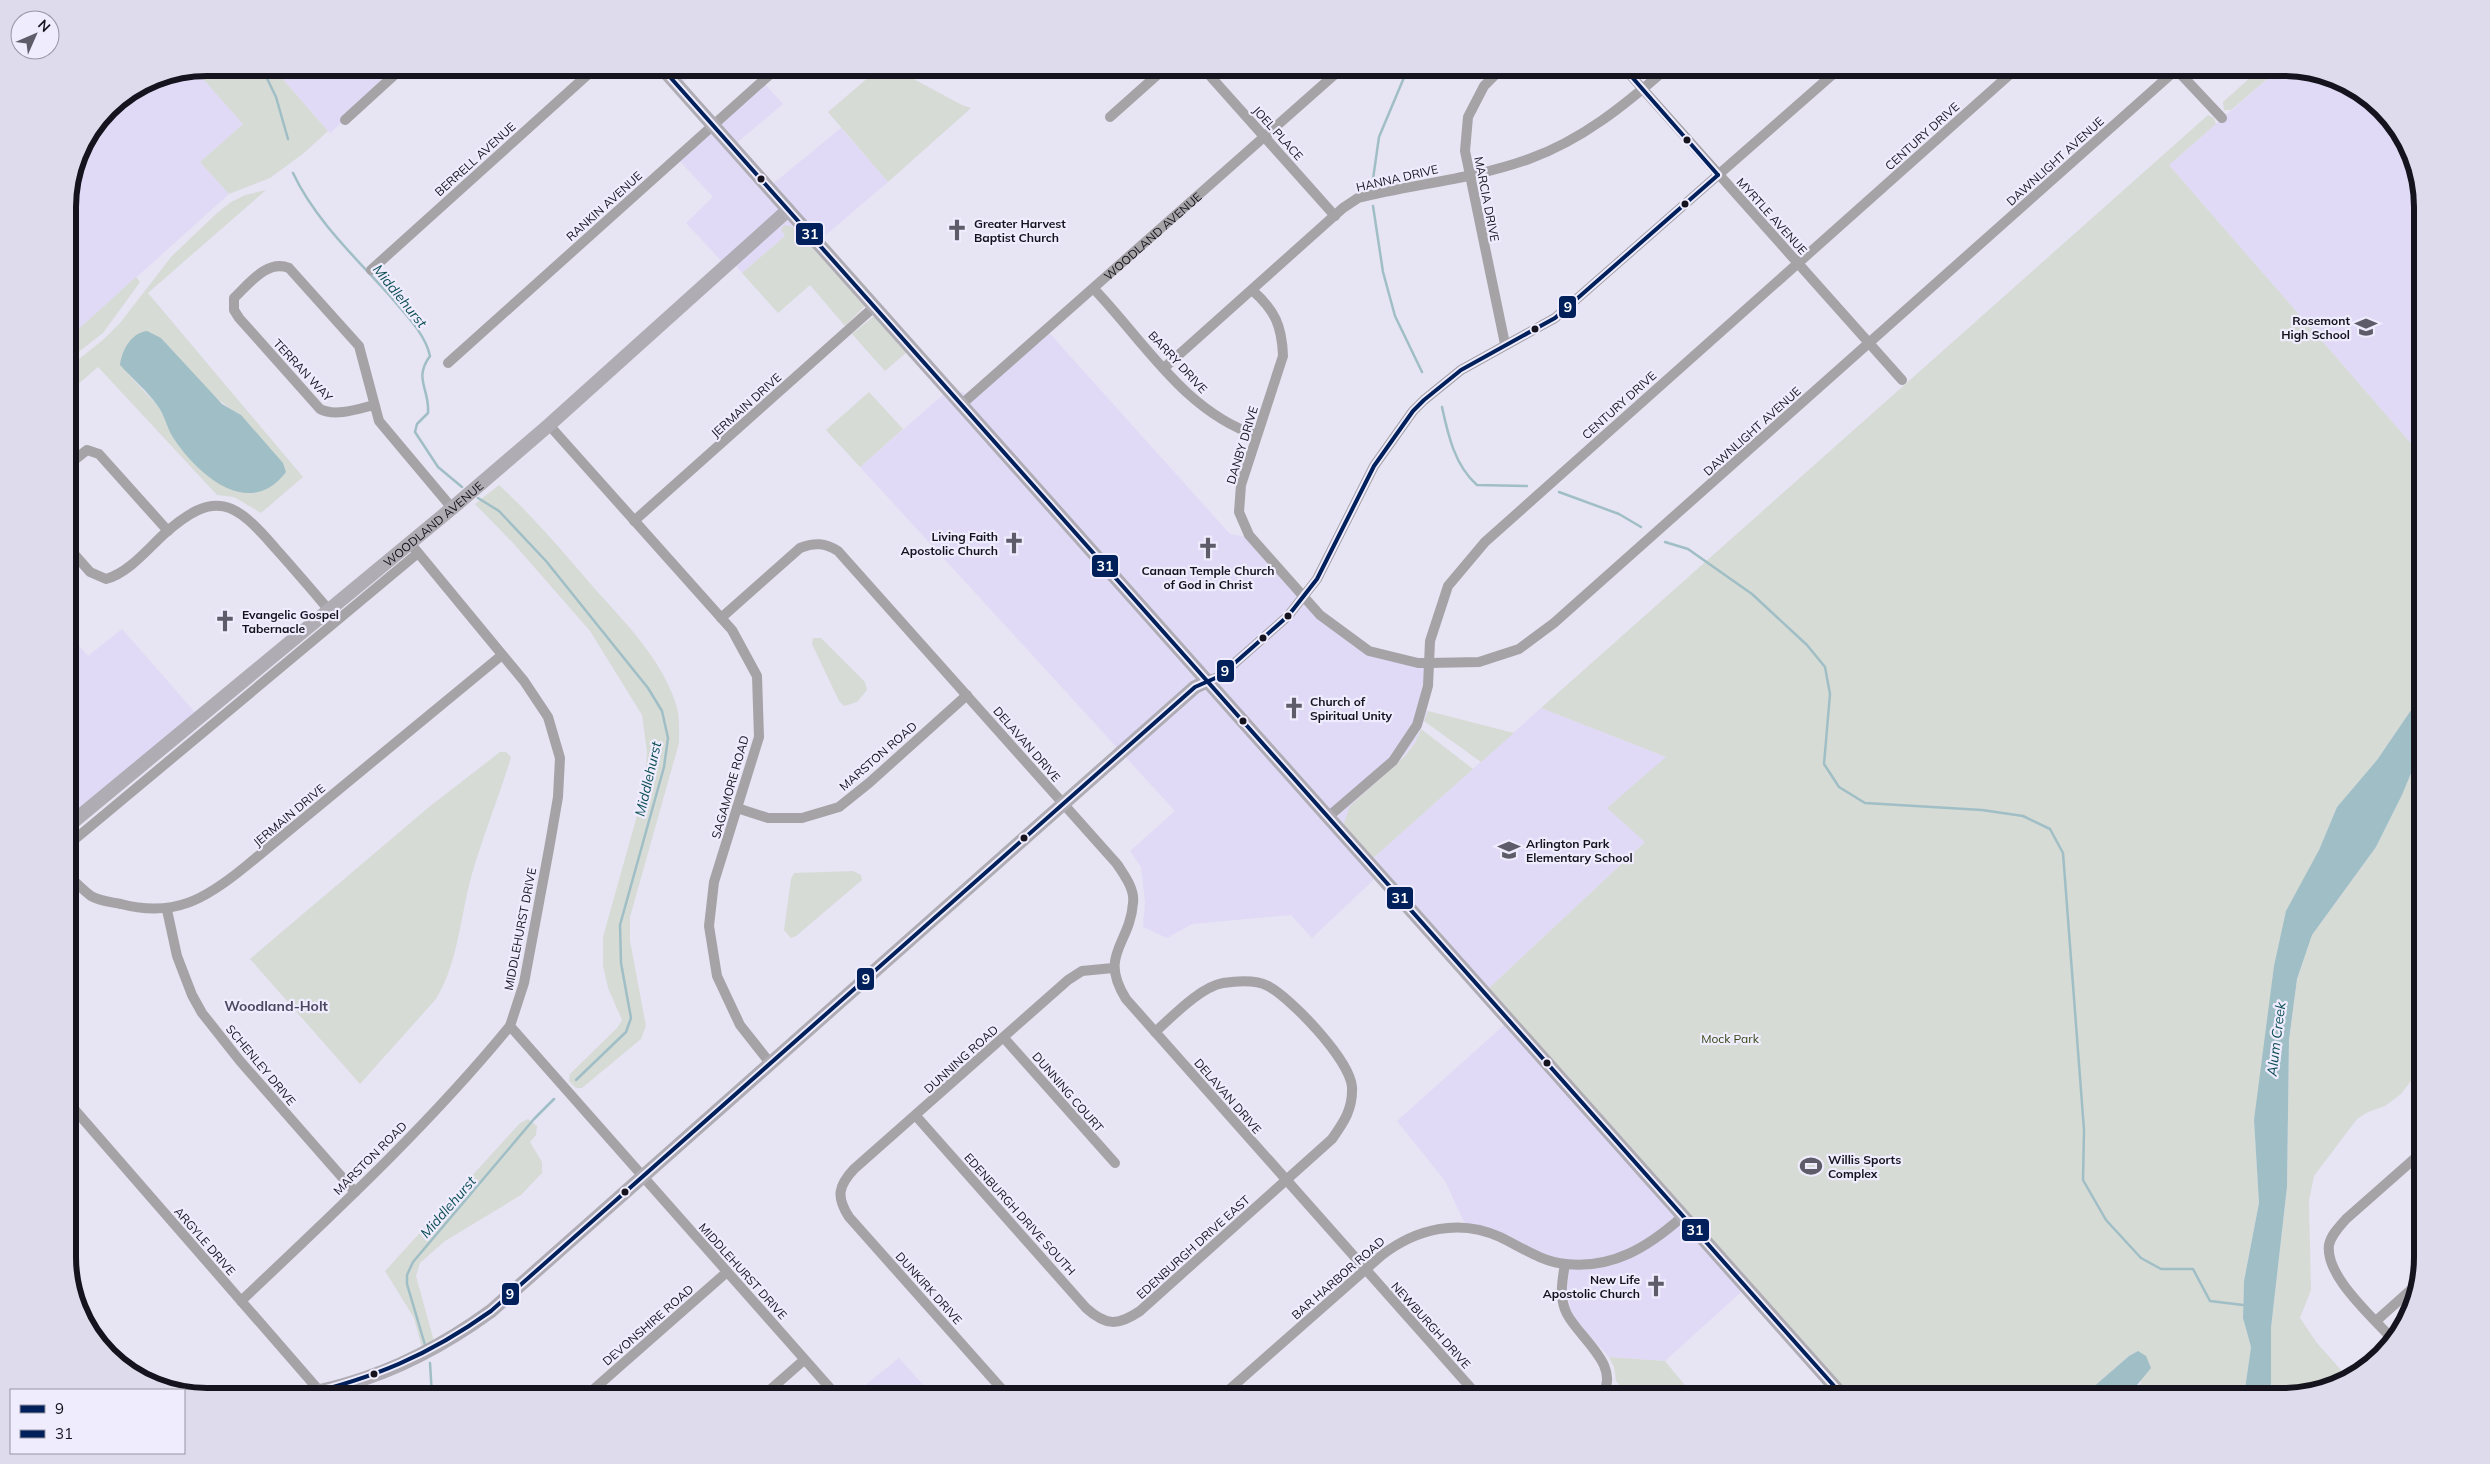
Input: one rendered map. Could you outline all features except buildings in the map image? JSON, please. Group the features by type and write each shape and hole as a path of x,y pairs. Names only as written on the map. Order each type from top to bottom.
{"street":[{"name":"WOODLAND AVENUE","path":"962,404 1332,76"},
{"name":"MARCIA DRIVE","path":"1494,76 1484,86 1468,117 1465,152 1505,344"},
{"name":"MYRTLE AVENUE","path":"1632,76 1902,380"},
{"name":"HANNA DRIVE","path":"1164,368 1335,216 1358,198 1528,159 1581,135 1658,76"},
{"path":"339,1388 411,1360 465,1330 491,1311 1195,687 1220,676 1288,616 1317,579 1374,466 1413,412 1461,370 1562,312 1831,76"},
{"name":"CENTURY DRIVE","path":"1328,818 1392,762 1417,725 1428,686 1430,641 1448,586 1485,542 2008,76"},
{"name":"DAWNLIGHT AVENUE","path":"1303,597 1320,616 1368,651 1429,664 1479,662 1519,649 1554,623 1614,571 2167,76"},
{"path":"2183,76 2222,118"},
{"path":"345,120 392,77"},
{"name":"BERRELL AVENUE","path":"371,270 585,77"},
{"path":"670,77 1836,1388"},
{"name":"RANKIN AVENUE","path":"448,363 767,77"},
{"path":"1110,116 1155,77"},
{"name":"JOEL PLACE","path":"1211,77 1335,216"},
{"name":"WOODLAND AVENUE","path":"77,819 329,610 414,548 452,508 549,425 788,210"},
{"name":"TERRAN WAY","path":"278,264 289,268 359,346 374,406 334,413 327,413 320,409 239,318 233,305 234,298 269,267 278,264"},
{"name":"BARRY DRIVE","path":"1094,289 1188,394 1223,422 1256,435"},
{"name":"DANBY DRIVE","path":"1252,290 1274,314 1282,335 1283,356 1241,485 1239,512 1249,535 1303,597"},
{"name":"JERMAIN DRIVE","path":"634,521 874,307"},
{"path":"374,406 384,428 452,508"},
{"name":"SAGAMORE ROAD","path":"549,425 732,630 757,676 759,737 714,882 709,926 717,976 740,1025 770,1062"},
{"path":"77,458 88,450 99,454 168,531"},
{"path":"77,557 90,572 106,579 125,569 195,510 213,506 232,508 250,520 329,610"},
{"name":"DELAVAN DRIVE","path":"721,618 800,548 810,544 830,546 838,551 1117,864 1128,882 1134,902 1113,968 1117,984 1126,999 1365,1269"},
{"path":"77,837 414,548"},
{"name":"MIDDLEHURST DRIVE","path":"414,548 524,682 548,717 560,758 558,797 551,840 524,983 510,1026 830,1388"},
{"name":"JERMAIN DRIVE","path":"77,884 93,897 136,908 167,910 192,902 220,888 502,655"},
{"name":"MARSTON ROAD","path":"737,808 768,818 802,818 839,807 869,783 967,695"},
{"name":"SCHENLEY DRIVE","path":"167,910 177,956 192,994 202,1013 240,1061 355,1192"},
{"name":"DUNNING ROAD","path":"840,1192 845,1179 854,1169 1068,980 1082,972 1113,968"},
{"name":"EDENBURGH DRIVE EAST","path":"1110,1323 1126,1320 1140,1311 1332,1139 1349,1115 1352,1086 1341,1059 1293,1004 1267,986 1252,981 1220,983 1193,998 1155,1032"},
{"name":"MARSTON ROAD","path":"241,1301 355,1192 469,1076 510,1026"},
{"name":"DUNNING COURT","path":"1004,1038 1114,1162"},
{"name":"ARGYLE DRIVE","path":"77,1112 317,1388"},
{"name":"EDENBURGH DRIVE SOUTH","path":"916,1116 1086,1308 1097,1318 1110,1323"},
{"path":"2388,1334 2337,1276 2330,1260 2329,1244 2335,1231 2346,1220 2414,1159"},
{"name":"DUNKIRK DRIVE","path":"840,1192 842,1206 850,1217 1001,1388"},
{"name":"BAR HARBOR ROAD","path":"1231,1388 1365,1269 1403,1241 1425,1231 1452,1227 1482,1230 1542,1258 1565,1264 1604,1263 1629,1256 1656,1239 1682,1217"},
{"path":"1565,1264 1561,1296 1566,1313 1605,1365 1608,1376 1606,1388"},
{"name":"NEWBURGH DRIVE","path":"1365,1269 1471,1388"},
{"name":"DEVONSHIRE ROAD","path":"595,1388 727,1272"},
{"path":"2376,1321 2409,1292"},
{"path":"772,1388 804,1360"}],"shaded area":[{"name":"Rosemont High School","path":"2271,76 2300,77 2333,86 2362,103 2387,128 2407,165 2413,199 2413,446 2169,165"},
{"path":"201,77 243,124 200,162 229,194 77,331 77,190 86,157 98,135 109,121 128,103 157,86 182,79"},
{"path":"281,77 393,77 330,133"},
{"path":"672,77 689,77 680,85"},
{"path":"762,81 783,104 733,146 769,187 841,128 888,182 813,246 785,236 742,273 732,261 726,266 686,223 713,197 676,157"},
{"path":"1043,326 1230,534 1254,538 1338,629 1361,647 1430,663 1423,710 1428,711 1415,743 1391,770 1350,806 1372,859 1541,708 1666,757 1645,842 1488,989 1383,871 1312,938 1291,915 1192,924 1167,938 1143,927 1145,902 1141,867 1130,851 1175,811 860,467 952,387 966,394"},
{"path":"122,629 199,717 77,818 77,643 88,656"},
{"path":"1513,1017 1750,1284 1665,1361 1609,1357 1576,1320 1569,1306 1567,1290 1570,1263 1466,1226 1445,1181 1397,1121"},
{"path":"899,1358 926,1388 862,1388"}],"green space":[{"path":"2252,76 2271,76 2231,110 2224,110 2223,102"},
{"path":"201,77 281,77 328,131 304,153 270,178 229,194 200,162 243,124"},
{"path":"869,77 909,77 971,108 888,182 828,112"},
{"name":"Mock Park","path":"2208,115 2214,118 2216,124 2169,165 2413,446 2413,706 2377,760 2337,807 2319,850 2254,1120 2259,1203 2244,1281 2243,1318 2251,1347 2245,1388 2136,1388 2141,1383 2138,1351 2129,1356 2092,1388 1843,1388 1488,989 1645,842 1607,808 1666,757 1541,708"},
{"path":"266,190 148,293 303,477 261,513 234,497 217,495 98,367 77,385 77,361 120,323 171,257 231,202 245,195","holes":["161,338 218,399 241,415 164,417 157,405 121,366"]},
{"path":"785,225 798,229 865,306 845,326 810,285 778,313 742,273 785,236 781,229"},
{"path":"136,277 140,282 103,333 77,353 77,330"},
{"path":"873,317 877,317 908,351 885,371 852,334"},
{"path":"869,392 903,429 860,467 826,430"},
{"path":"499,485 548,536 641,641 660,670 677,706 679,743 630,917 630,941 646,1026 641,1039 582,1088 576,1088 569,1081 570,1074 617,1028 622,1020 608,988 603,966 603,937 645,787 647,752 642,715 590,631 514,544 475,504"},
{"path":"813,638 821,638 865,682 867,690 857,702 844,706 839,701 812,644"},
{"path":"1428,711 1514,733 1481,762 1424,721"},
{"path":"1421,729 1473,769 1372,859 1343,826 1350,806 1404,757 1415,743"},
{"path":"500,752 506,752 511,757 472,874 454,954 444,984 436,999 360,1084 250,959 429,807"},
{"path":"2414,767 2414,1077 2401,1094 2385,1106 2368,1112 2357,1119 2314,1176 2309,1201 2311,1290 2300,1318 2317,1343 2343,1373 2333,1378 2300,1387 2271,1388 2271,1328 2287,1187 2289,1040 2297,979 2312,935 2376,847"},
{"path":"853,871 861,875 862,880 796,936 791,938 784,930 791,879 794,873"},
{"path":"528,1119 537,1126 536,1135 530,1142 542,1162 542,1173 521,1195 445,1241 420,1263 416,1276 434,1341 422,1348 414,1318 385,1271 520,1123"},
{"path":"1609,1357 1665,1361 1687,1388 1622,1388 1616,1381 1614,1367"}],"water":[{"path":"147,331 161,338 222,404 241,415 283,463 286,472 272,486 257,492 241,492 226,487 197,467 185,453 172,435 157,405 120,365 128,343 136,335"},
{"name":"Alum Creek","path":"2413,706 2414,767 2402,795 2376,847 2312,935 2297,979 2289,1040 2287,1187 2271,1328 2271,1388 2245,1388 2251,1347 2243,1318 2244,1281 2259,1203 2254,1120 2274,966 2286,911 2319,850 2337,807 2377,760"},
{"path":"2138,1351 2146,1356 2151,1368 2135,1388 2092,1388 2129,1356"}],"waterway":[{"path":"1373,179 1379,137 1404,76"},
{"name":"Middlehurst","path":"266,77 276,97 288,139"},
{"name":"Middlehurst","path":"293,173 324,223 390,296 424,339 430,356 425,364 422,378 428,413 417,424 415,432 438,467 462,487"},
{"path":"1373,206 1383,272 1395,316 1422,372"},
{"path":"1442,407 1450,439 1458,459 1463,469 1477,485 1527,486"},
{"path":"1559,492 1619,514 1641,527"},
{"name":"Middlehurst","path":"478,498 499,511 546,561 648,688 662,711 668,738 664,767 620,925 621,963 631,1018 626,1032 576,1080"},
{"path":"1665,542 1688,549 1752,594 1807,645 1825,667 1830,694 1824,764 1839,787 1865,803 1982,810 2023,816 2050,829 2063,853 2084,1130 2083,1180 2106,1220 2141,1258 2161,1269 2193,1269 2210,1301 2243,1305"},
{"name":"Middlehurst","path":"425,1345 407,1284 407,1275 413,1262 534,1119 554,1099"},
{"name":"Middlehurst","path":"430,1363 432,1388"}],"transit line":[{"name":"9","path":"1631,76 1718,175"},
{"name":"31","path":"670,77 1836,1388"},
{"name":"9","path":"329,1388 400,1364 445,1341 491,1311 1195,687 1220,676 1288,616 1317,579 1374,466 1413,411 1461,370 1555,318 1718,175"}],"place":[{"name":"Greater Harvest Baptist Church","path":"957,230"},
{"name":"Rosemont High School","path":"2366,327"},
{"name":"Living Faith Apostolic Church","path":"1014,543"},
{"name":"Canaan Temple Church of God in Christ","path":"1208,548"},
{"name":"Evangelic Gospel Tabernacle","path":"225,621"},
{"name":"Church of Spiritual Unity","path":"1294,708"},
{"name":"Arlington Park Elementary School","path":"1509,850"},
{"name":"Willis Sports Complex","path":"1811,1166"},
{"name":"New Life Apostolic Church","path":"1656,1286"}],"district":[{"name":"Woodland-Holt","path":"276,1006"}]}
